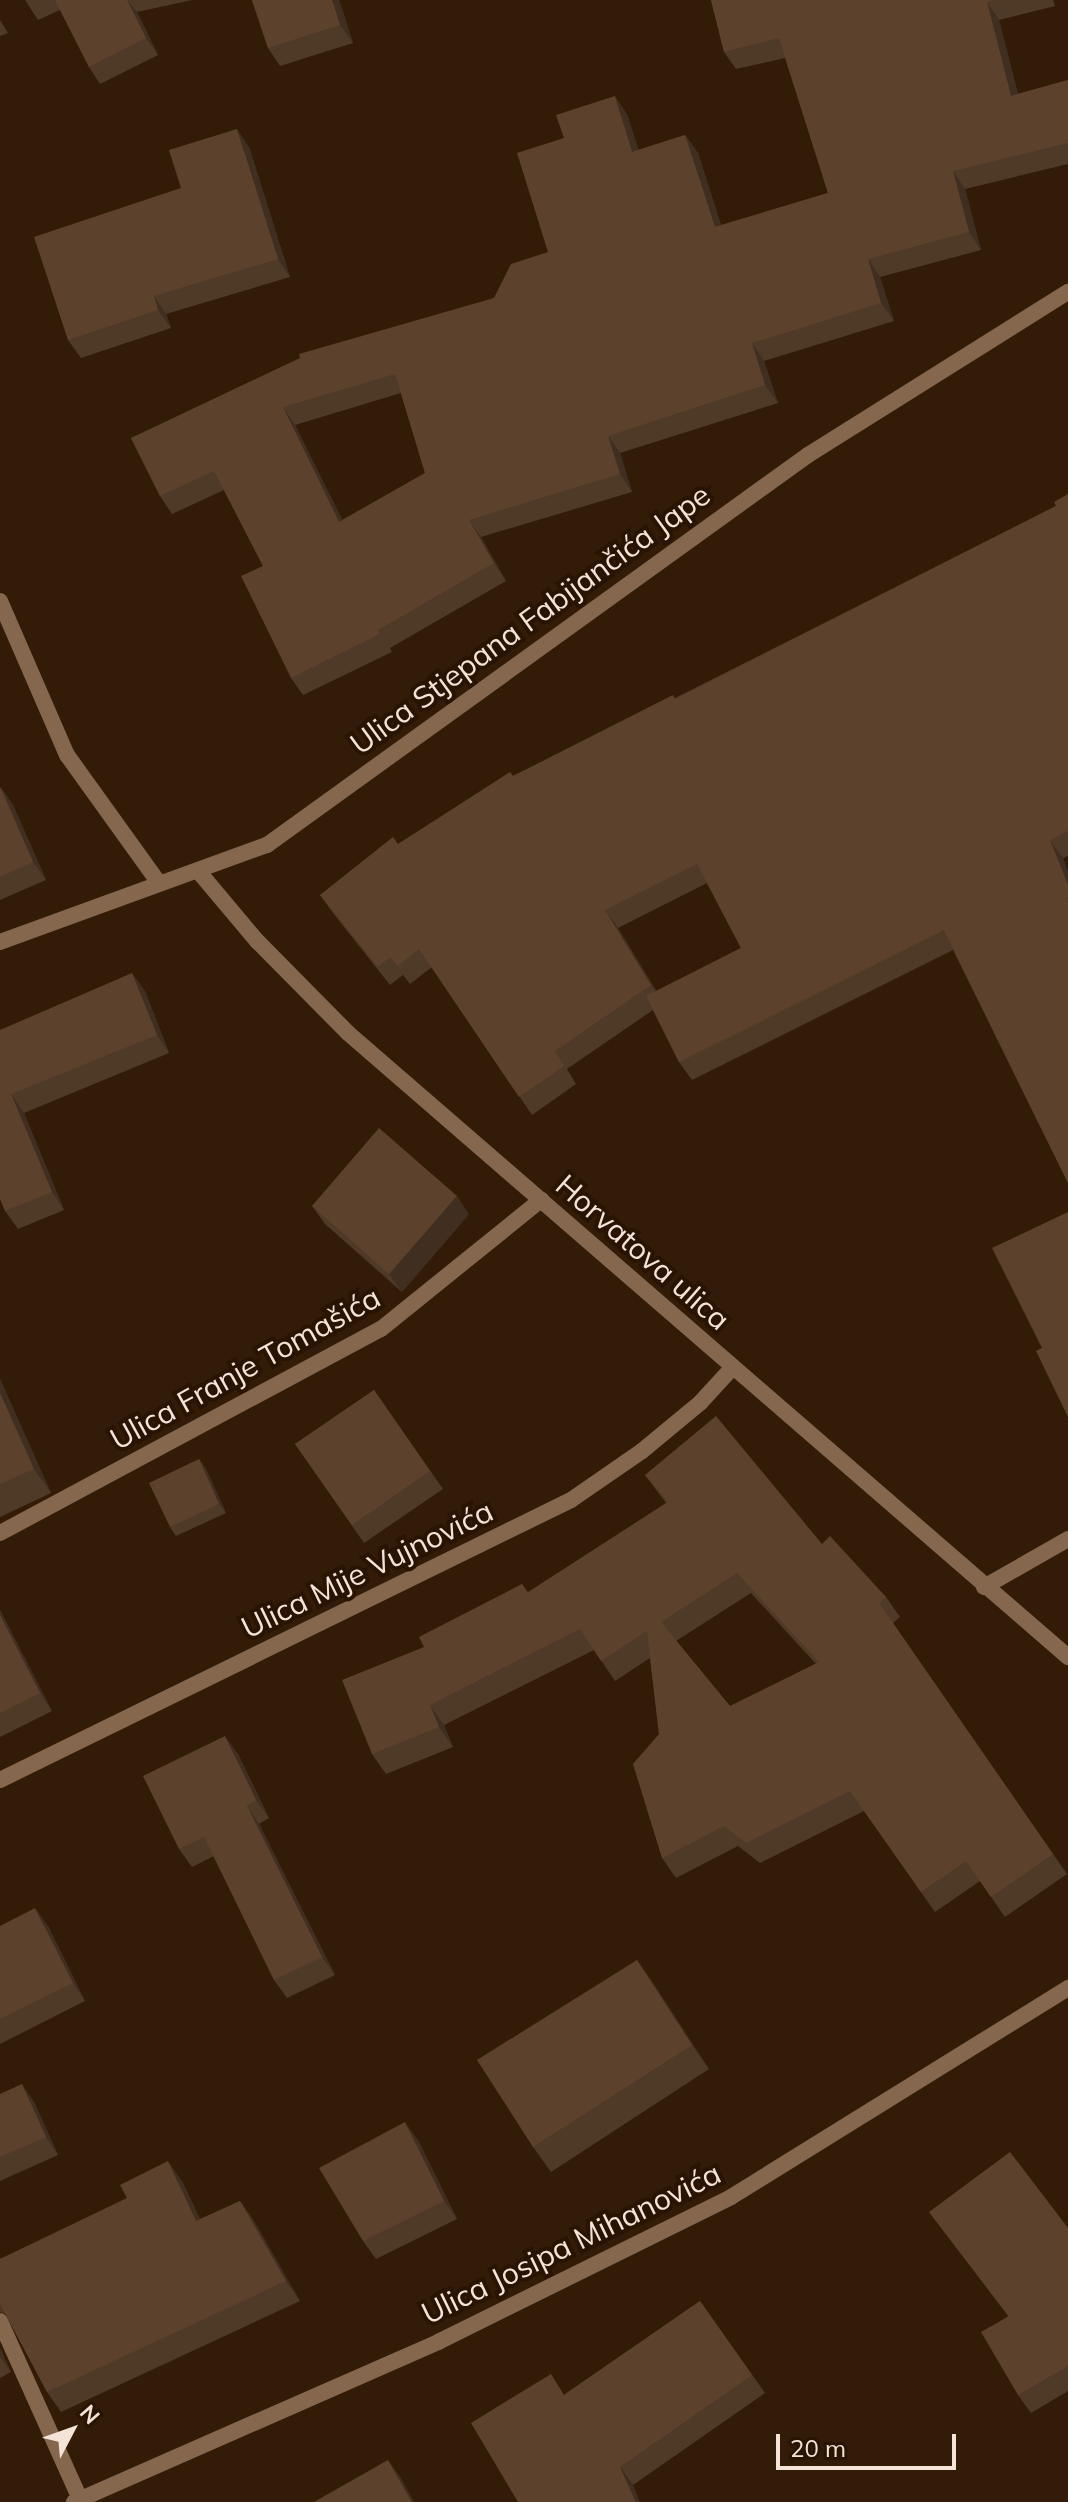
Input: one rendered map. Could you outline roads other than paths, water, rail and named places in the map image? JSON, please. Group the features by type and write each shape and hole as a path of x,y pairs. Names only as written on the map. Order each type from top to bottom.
{"street":[{"name":"Ulica Stjepana Fabijančića Jape","path":"0,942 267,845 808,455 1068,292"},
{"path":"0,601 67,755 159,883"},
{"name":"Horvatova ulica","path":"199,872 257,941 348,1033 1068,1657"},
{"name":"Ulica Franje Tomašića","path":"0,1533 381,1329 541,1200"},
{"name":"Ulica Mije Vujnovića","path":"0,1780 571,1500 654,1441 733,1367"},
{"path":"984,1587 1068,1539"},
{"name":"Ulica Josipa Mihanovića","path":"77,2501 438,2342 731,2197 1068,1988"},
{"path":"0,2321 77,2501"}]}
